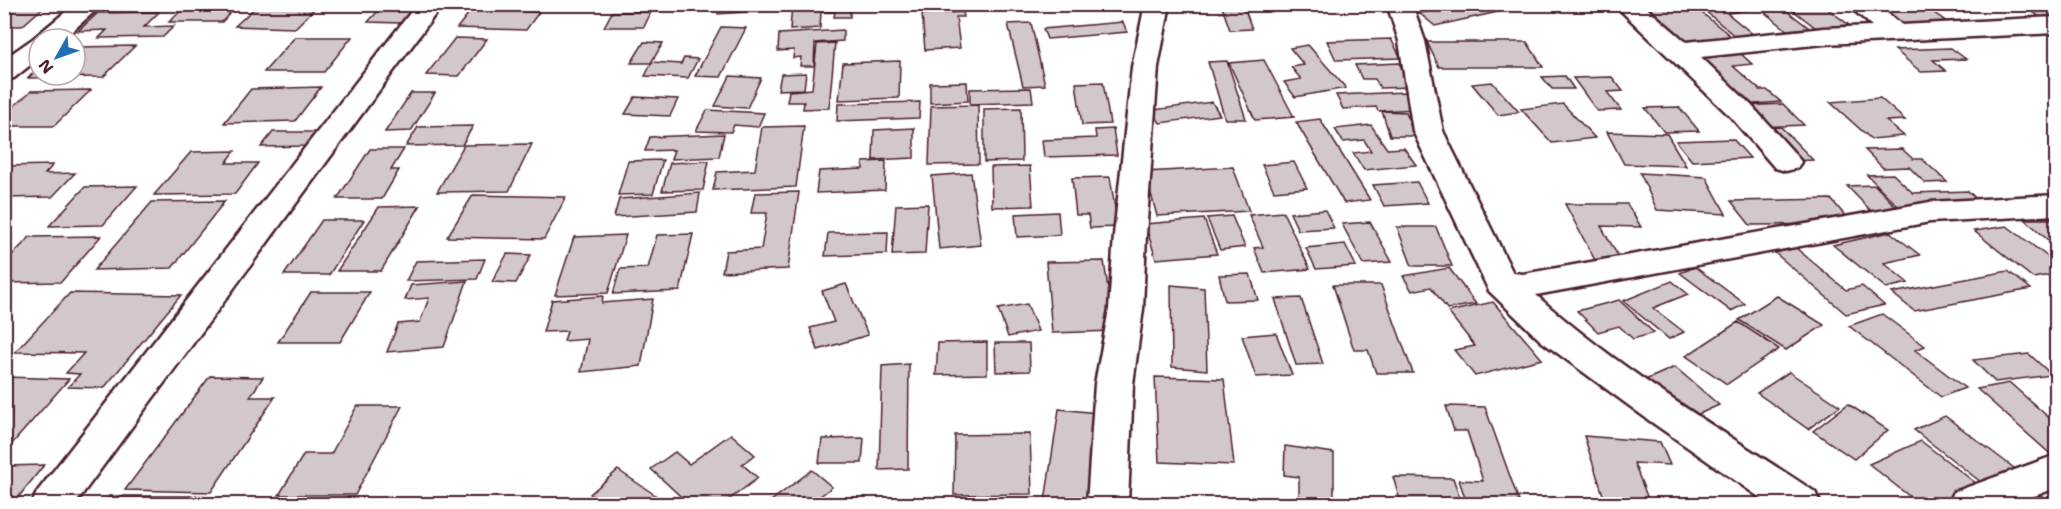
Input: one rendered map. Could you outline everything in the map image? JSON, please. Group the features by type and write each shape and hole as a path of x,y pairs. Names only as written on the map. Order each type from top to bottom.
{"street":[{"path":"61,27 91,4"},
{"path":"1107,504 1114,384 1126,309 1145,67 1158,4"},
{"path":"1399,4 1412,41 1428,131 1501,283 1554,332 1663,411 1800,504"},
{"path":"1626,4 1680,51 1741,111 1786,162"},
{"path":"1859,4 1896,33"},
{"path":"52,504 430,5"},
{"path":"1680,51 1824,36 2056,24"},
{"path":"4,72 27,54"},
{"path":"1501,283 1523,286 1930,212 2056,205"},
{"path":"1969,504 2056,471"}],"building":[{"path":"15,4 47,4 22,26 4,26 4,13"},
{"path":"188,4 238,4 222,22 169,22"},
{"path":"259,4 319,4 295,28 235,26"},
{"path":"391,4 417,4 401,23 368,22 379,10 386,10"},
{"path":"476,4 513,4 508,11 539,12 526,30 457,28"},
{"path":"719,4 774,4 774,10 718,14"},
{"path":"792,4 850,4 850,17 834,17 835,12 821,12 820,28 790,30"},
{"path":"1221,4 1243,4 1252,29 1230,30"},
{"path":"1417,4 1493,4 1502,11 1435,26 1419,13 1426,12"},
{"path":"1697,4 1728,4 1737,12 1727,13 1754,35 1736,37"},
{"path":"1730,4 1778,4 1813,31 1791,33 1760,9 1739,11"},
{"path":"1785,4 1821,4 1849,25 1816,28"},
{"path":"1864,4 1921,4 1947,22 1895,27"},
{"path":"1986,4 2018,4 2023,8 1993,9"},
{"path":"2021,4 2056,4 2056,21 2046,21"},
{"path":"1692,5 1732,37 1681,43 1635,7"},
{"path":"159,12 144,27 174,26 163,37 99,38 107,30 87,31 87,27 82,27 98,13"},
{"path":"612,12 651,12 644,27 604,27"},
{"path":"963,12 964,17 956,17 960,48 925,50 922,14"},
{"path":"1123,22 1127,32 1047,39 1043,29"},
{"path":"1031,23 1045,85 1023,86 1008,24"},
{"path":"721,27 746,28 721,77 695,76"},
{"path":"843,30 843,41 815,43 814,66 800,66 801,57 793,58 794,50 778,51 779,34"},
{"path":"295,37 352,37 324,72 264,72"},
{"path":"455,38 487,39 459,76 426,75"},
{"path":"1391,39 1401,58 1336,60 1327,41"},
{"path":"644,42 663,43 651,63 631,63"},
{"path":"1427,42 1527,42 1543,67 1439,67"},
{"path":"835,43 829,108 803,109 804,102 787,102 789,91 812,89 817,44"},
{"path":"1308,45 1346,88 1295,97 1284,82 1301,79 1291,67 1304,65 1290,48"},
{"path":"135,46 103,77 87,77 87,47"},
{"path":"1951,48 1966,59 1933,60 1946,71 1921,72 1895,50"},
{"path":"1741,54 1752,64 1733,66 1760,90 1767,90 1781,102 1742,105 1691,59"},
{"path":"684,58 698,59 688,78 645,76 652,62 681,64"},
{"path":"1264,60 1294,117 1255,120 1229,63"},
{"path":"900,61 899,98 839,100 843,63"},
{"path":"1227,61 1246,119 1225,119 1208,62"},
{"path":"1399,63 1412,87 1380,88 1375,79 1362,79 1355,65"},
{"path":"806,73 804,89 778,90 781,74"},
{"path":"730,76 761,78 747,108 715,106"},
{"path":"1565,76 1574,89 1552,89 1542,77"},
{"path":"1612,77 1623,91 1607,92 1621,110 1597,111 1573,78"},
{"path":"967,82 968,101 930,103 930,83"},
{"path":"1103,82 1110,124 1082,125 1076,83"},
{"path":"1492,82 1519,112 1498,115 1472,84"},
{"path":"321,87 295,121 224,123 251,89"},
{"path":"1031,88 1033,102 970,104 970,89"},
{"path":"91,90 54,126 4,126 4,115 31,91"},
{"path":"1407,92 1417,109 1378,111 1376,107 1343,109 1336,95"},
{"path":"411,93 435,93 411,131 385,132"},
{"path":"635,97 678,99 670,116 625,114"},
{"path":"1880,98 1905,120 1886,121 1904,136 1871,139 1830,102"},
{"path":"920,102 919,118 837,121 838,104"},
{"path":"1212,102 1220,115 1160,123 1153,110"},
{"path":"1563,104 1595,138 1552,143 1521,109"},
{"path":"1783,104 1804,125 1760,127 1741,106"},
{"path":"978,105 979,164 929,165 931,106"},
{"path":"1679,107 1699,131 1664,132 1645,108"},
{"path":"1021,108 1022,161 984,162 984,109"},
{"path":"707,110 764,113 758,127 734,125 731,132 696,131"},
{"path":"1382,111 1406,112 1414,136 1390,136"},
{"path":"1320,119 1370,200 1344,203 1296,122"},
{"path":"1371,125 1387,149 1404,148 1416,165 1364,170 1353,153 1371,151 1364,140 1343,142 1335,129"},
{"path":"473,126 462,145 406,146 418,127"},
{"path":"804,126 796,187 713,190 717,172 755,170 762,127"},
{"path":"1781,127 1813,160 1789,161 1759,128"},
{"path":"914,128 914,158 873,160 874,130"},
{"path":"1113,129 1117,155 1044,157 1042,140 1096,138 1095,130"},
{"path":"273,132 317,132 306,146 261,147"},
{"path":"1607,132 1667,134 1686,166 1624,164"},
{"path":"724,134 719,157 671,159 674,150 645,151 650,137"},
{"path":"1733,139 1750,158 1692,161 1676,141"},
{"path":"532,144 509,191 437,192 464,145"},
{"path":"370,149 404,149 391,170 399,170 382,199 337,199"},
{"path":"1902,149 1913,159 1922,159 1947,182 1925,183 1909,167 1883,168 1865,150"},
{"path":"235,151 226,163 258,163 235,194 154,195 191,152"},
{"path":"663,160 653,194 618,195 628,161"},
{"path":"709,161 703,190 662,191 670,163"},
{"path":"886,161 885,190 816,193 819,171 863,169 863,162"},
{"path":"1294,162 1307,188 1274,191 1262,165"},
{"path":"53,165 45,174 75,173 52,197 4,198 4,166"},
{"path":"1030,166 1033,206 992,207 991,167"},
{"path":"1233,167 1249,211 1157,216 1145,172"},
{"path":"971,173 981,245 939,249 932,176"},
{"path":"1640,173 1706,177 1726,214 1657,210"},
{"path":"1893,174 1913,193 1968,191 1983,205 1900,208 1867,175"},
{"path":"1110,177 1118,227 1090,228 1088,215 1076,215 1072,178"},
{"path":"1417,182 1428,203 1384,206 1373,185"},
{"path":"1875,185 1900,211 1872,212 1847,186"},
{"path":"137,186 103,225 49,226 85,187"},
{"path":"799,192 788,269 722,272 726,251 761,249 767,213 751,213 755,193"},
{"path":"700,193 697,212 614,217 619,199"},
{"path":"473,195 566,197 544,239 447,237"},
{"path":"1831,199 1852,224 1750,225 1731,201"},
{"path":"225,201 172,268 94,270 152,202"},
{"path":"928,204 925,254 892,255 896,205"},
{"path":"1565,204 1627,204 1641,227 1601,226 1622,263 1596,262"},
{"path":"420,206 381,271 337,271 379,207"},
{"path":"1325,210 1334,228 1298,230 1290,213"},
{"path":"1058,212 1060,235 1017,237 1015,214"},
{"path":"1283,212 1310,269 1264,273 1254,248 1263,247 1249,215"},
{"path":"1232,216 1245,247 1220,250 1207,218"},
{"path":"1204,219 1217,254 1156,259 1145,224"},
{"path":"2025,219 2056,219 2056,241 2049,241"},
{"path":"322,220 364,220 329,275 284,275"},
{"path":"1370,222 1392,262 1363,264 1342,224"},
{"path":"2007,226 2056,263 2056,274 2033,278 1974,231"},
{"path":"1397,227 1436,227 1452,266 1412,266"},
{"path":"888,232 887,254 825,256 828,233"},
{"path":"1890,232 1920,255 1884,263 1908,283 1886,288 1833,245"},
{"path":"693,234 680,291 613,294 620,269 648,268 657,235"},
{"path":"626,235 608,293 555,295 574,237"},
{"path":"101,236 61,282 4,283 4,263 30,237"},
{"path":"1345,244 1356,266 1316,269 1306,248"},
{"path":"1796,248 1846,290 1862,286 1884,305 1846,314 1775,253"},
{"path":"507,254 531,255 516,283 492,282"},
{"path":"485,259 477,279 406,281 416,261"},
{"path":"1104,261 1114,331 1052,333 1046,262"},
{"path":"1695,267 1745,304 1731,311 1680,273"},
{"path":"1449,268 1476,304 1447,309 1431,287 1412,291 1403,276"},
{"path":"2008,271 2031,289 1914,311 1892,293"},
{"path":"1250,274 1258,300 1225,301 1219,275"},
{"path":"467,281 444,347 387,352 398,324 420,322 429,298 405,300 411,285"},
{"path":"1672,281 1688,294 1653,308 1684,332 1669,339 1623,301"},
{"path":"846,284 868,335 818,350 810,328 834,322 822,291"},
{"path":"1171,285 1204,288 1207,370 1172,367"},
{"path":"1333,285 1381,285 1413,373 1376,373 1368,350 1354,350"},
{"path":"311,292 370,292 340,342 278,342"},
{"path":"70,293 181,295 104,388 68,387 80,374 66,373 84,353 15,352"},
{"path":"603,296 602,303 653,299 641,366 581,372 588,339 564,341 567,331 543,332 552,300"},
{"path":"1777,296 1824,325 1786,350 1739,320"},
{"path":"1301,298 1323,364 1296,365 1275,299"},
{"path":"1619,300 1654,333 1633,339 1619,326 1598,332 1577,311"},
{"path":"1493,302 1542,359 1475,376 1454,350 1475,346 1448,312"},
{"path":"1027,304 1038,331 1008,337 998,309"},
{"path":"1882,314 1925,346 1915,350 1965,388 1941,397 1849,326"},
{"path":"1738,322 1779,349 1727,384 1686,356"},
{"path":"1276,333 1292,375 1256,377 1242,336"},
{"path":"987,342 987,374 936,375 938,343"},
{"path":"995,343 1029,343 1030,371 996,372"},
{"path":"2029,354 2052,375 1995,382 1973,360"},
{"path":"909,364 908,469 879,470 882,366"},
{"path":"1675,367 1719,405 1688,419 1643,381"},
{"path":"1789,372 1840,406 1808,429 1757,393"},
{"path":"210,376 263,377 250,397 275,397 211,492 125,490"},
{"path":"4,377 69,379 4,453"},
{"path":"1155,377 1224,379 1234,465 1159,462"},
{"path":"2010,383 2056,424 2056,431 2053,431 2056,435 2056,459 1977,389"},
{"path":"1848,404 1888,430 1854,459 1813,431"},
{"path":"357,406 402,406 355,495 279,495 304,454 331,454"},
{"path":"1446,406 1485,407 1520,504 1467,504 1459,480 1483,481 1467,431 1454,431"},
{"path":"1059,409 1107,414 1096,504 1045,501"},
{"path":"1945,416 2018,471 1986,486 1914,430"},
{"path":"731,434 755,455 742,464 758,478 723,504 689,504 651,469 675,452 689,464"},
{"path":"1030,434 1032,494 954,495 955,435"},
{"path":"1584,436 1660,442 1670,465 1634,463 1650,504 1606,504"},
{"path":"864,438 862,463 819,463 822,439"},
{"path":"1921,441 1981,487 1945,504 1919,504 1869,464"},
{"path":"1285,446 1334,453 1334,502 1299,496 1299,477 1284,475"},
{"path":"44,465 13,504 4,504 5,466"},
{"path":"618,470 661,499 655,504 604,504 590,494"},
{"path":"812,470 832,487 810,504 767,504"},
{"path":"1393,477 1453,478 1462,504 1401,504"},
{"path":"109,496 204,496 199,504 103,504"}]}
